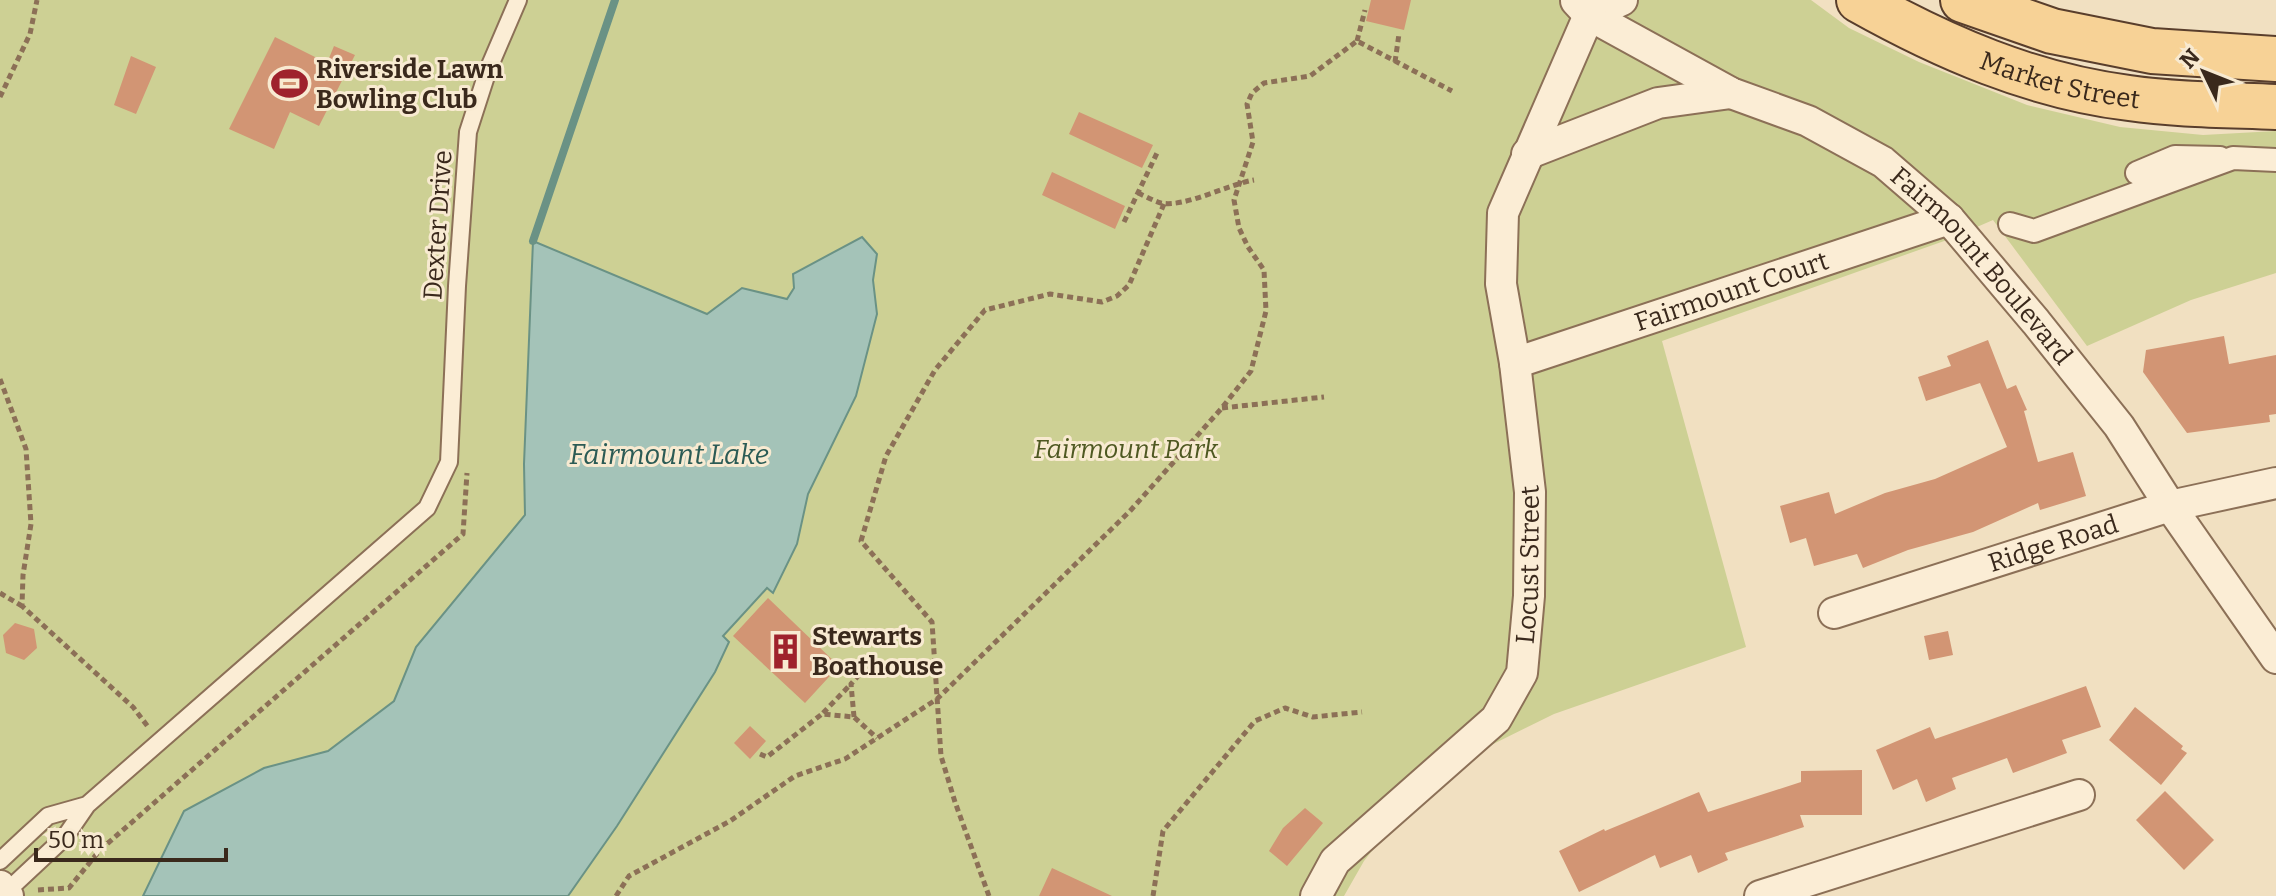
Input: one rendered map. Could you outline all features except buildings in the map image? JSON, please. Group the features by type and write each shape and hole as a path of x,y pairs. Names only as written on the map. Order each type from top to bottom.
{"main road":[{"name":"Market Street","path":"1859,0 1922,35 2035,78 2128,98 2276,107"},
{"name":"Market Street","path":"1963,0 2052,31 2152,51 2276,59"}],"street":[{"path":"1586,5 1622,0"},
{"name":"Fairmount Boulevard","path":"1586,5 1731,93 1808,121 1883,162 1949,219 2119,426 2170,506 2276,658"},
{"name":"Locust Street","path":"1316,896 1335,861 1496,719 1522,673 1529,596 1530,492 1515,363 1501,284 1503,213 1586,5"},
{"path":"1527,154 1658,103 1731,93"},
{"path":"2137,173 2175,157 2276,160"},
{"path":"2010,224 2034,231 2233,158"},
{"name":"Fairmount Court","path":"1515,363 1949,219"},
{"name":"Ridge Road","path":"1834,613 2170,506 2276,483"},
{"path":"1760,896 2079,795"}],"lane":[{"name":"Dexter Drive","path":"160,741 427,508 449,462 468,132 488,70 518,0"},
{"path":"4,891 65,837 87,805 160,741"},
{"path":"0,861 48,816 87,805"}],"path":[{"path":"0,97 30,34 37,0"},
{"path":"616,896 629,876 730,821 795,776 845,759 937,699 1130,511 1221,409 1251,371 1266,311 1264,270 1239,228 1234,200 1253,142 1247,104 1252,93 1264,83 1310,76 1357,41 1365,10"},
{"path":"1395,62 1399,34"},
{"path":"1357,41 1452,91"},
{"path":"1124,222 1157,153"},
{"path":"1138,193 1164,204 1254,180"},
{"path":"989,896 941,756 932,622 861,541 886,456 935,370 985,310 1050,294 1102,302 1117,296 1129,285 1164,204"},
{"path":"0,379 26,449 31,524 22,606"},
{"path":"1221,409 1324,397"},
{"path":"0,593 22,606 133,707 160,741"},
{"path":"760,754 767,757 822,714 865,668"},
{"path":"851,684 854,717"},
{"path":"1153,896 1163,831 1255,721 1285,708 1313,717 1362,712"},
{"path":"822,714 854,717 877,738"}],"green space":[{"name":"Fairmount Park","path":"0,0 1811,0 1849,28 1919,62 2027,105 2120,127 2203,135 2276,131 2276,273 2191,300 2087,346 1993,220 1947,240 1662,341 1746,647 1554,714 1461,760 1406,807 1364,861 1344,896 0,896"}],"water":[{"name":"Fairmount Lake","path":"862,237 877,254 873,280 877,314 856,396 808,494 797,544 773,593 767,588 723,636 729,642 715,672 617,826 568,896 143,896 184,811 264,768 328,751 394,701 416,647 525,515 524,464 533,241 707,314 742,288 787,299 794,288 793,274"}],"waterway":[{"path":"533,241 615,0"}],"place":[{"name":"Riverside Lawn Bowling Club","path":"290,84"},
{"name":"Stewarts Boathouse","path":"786,651"}]}
